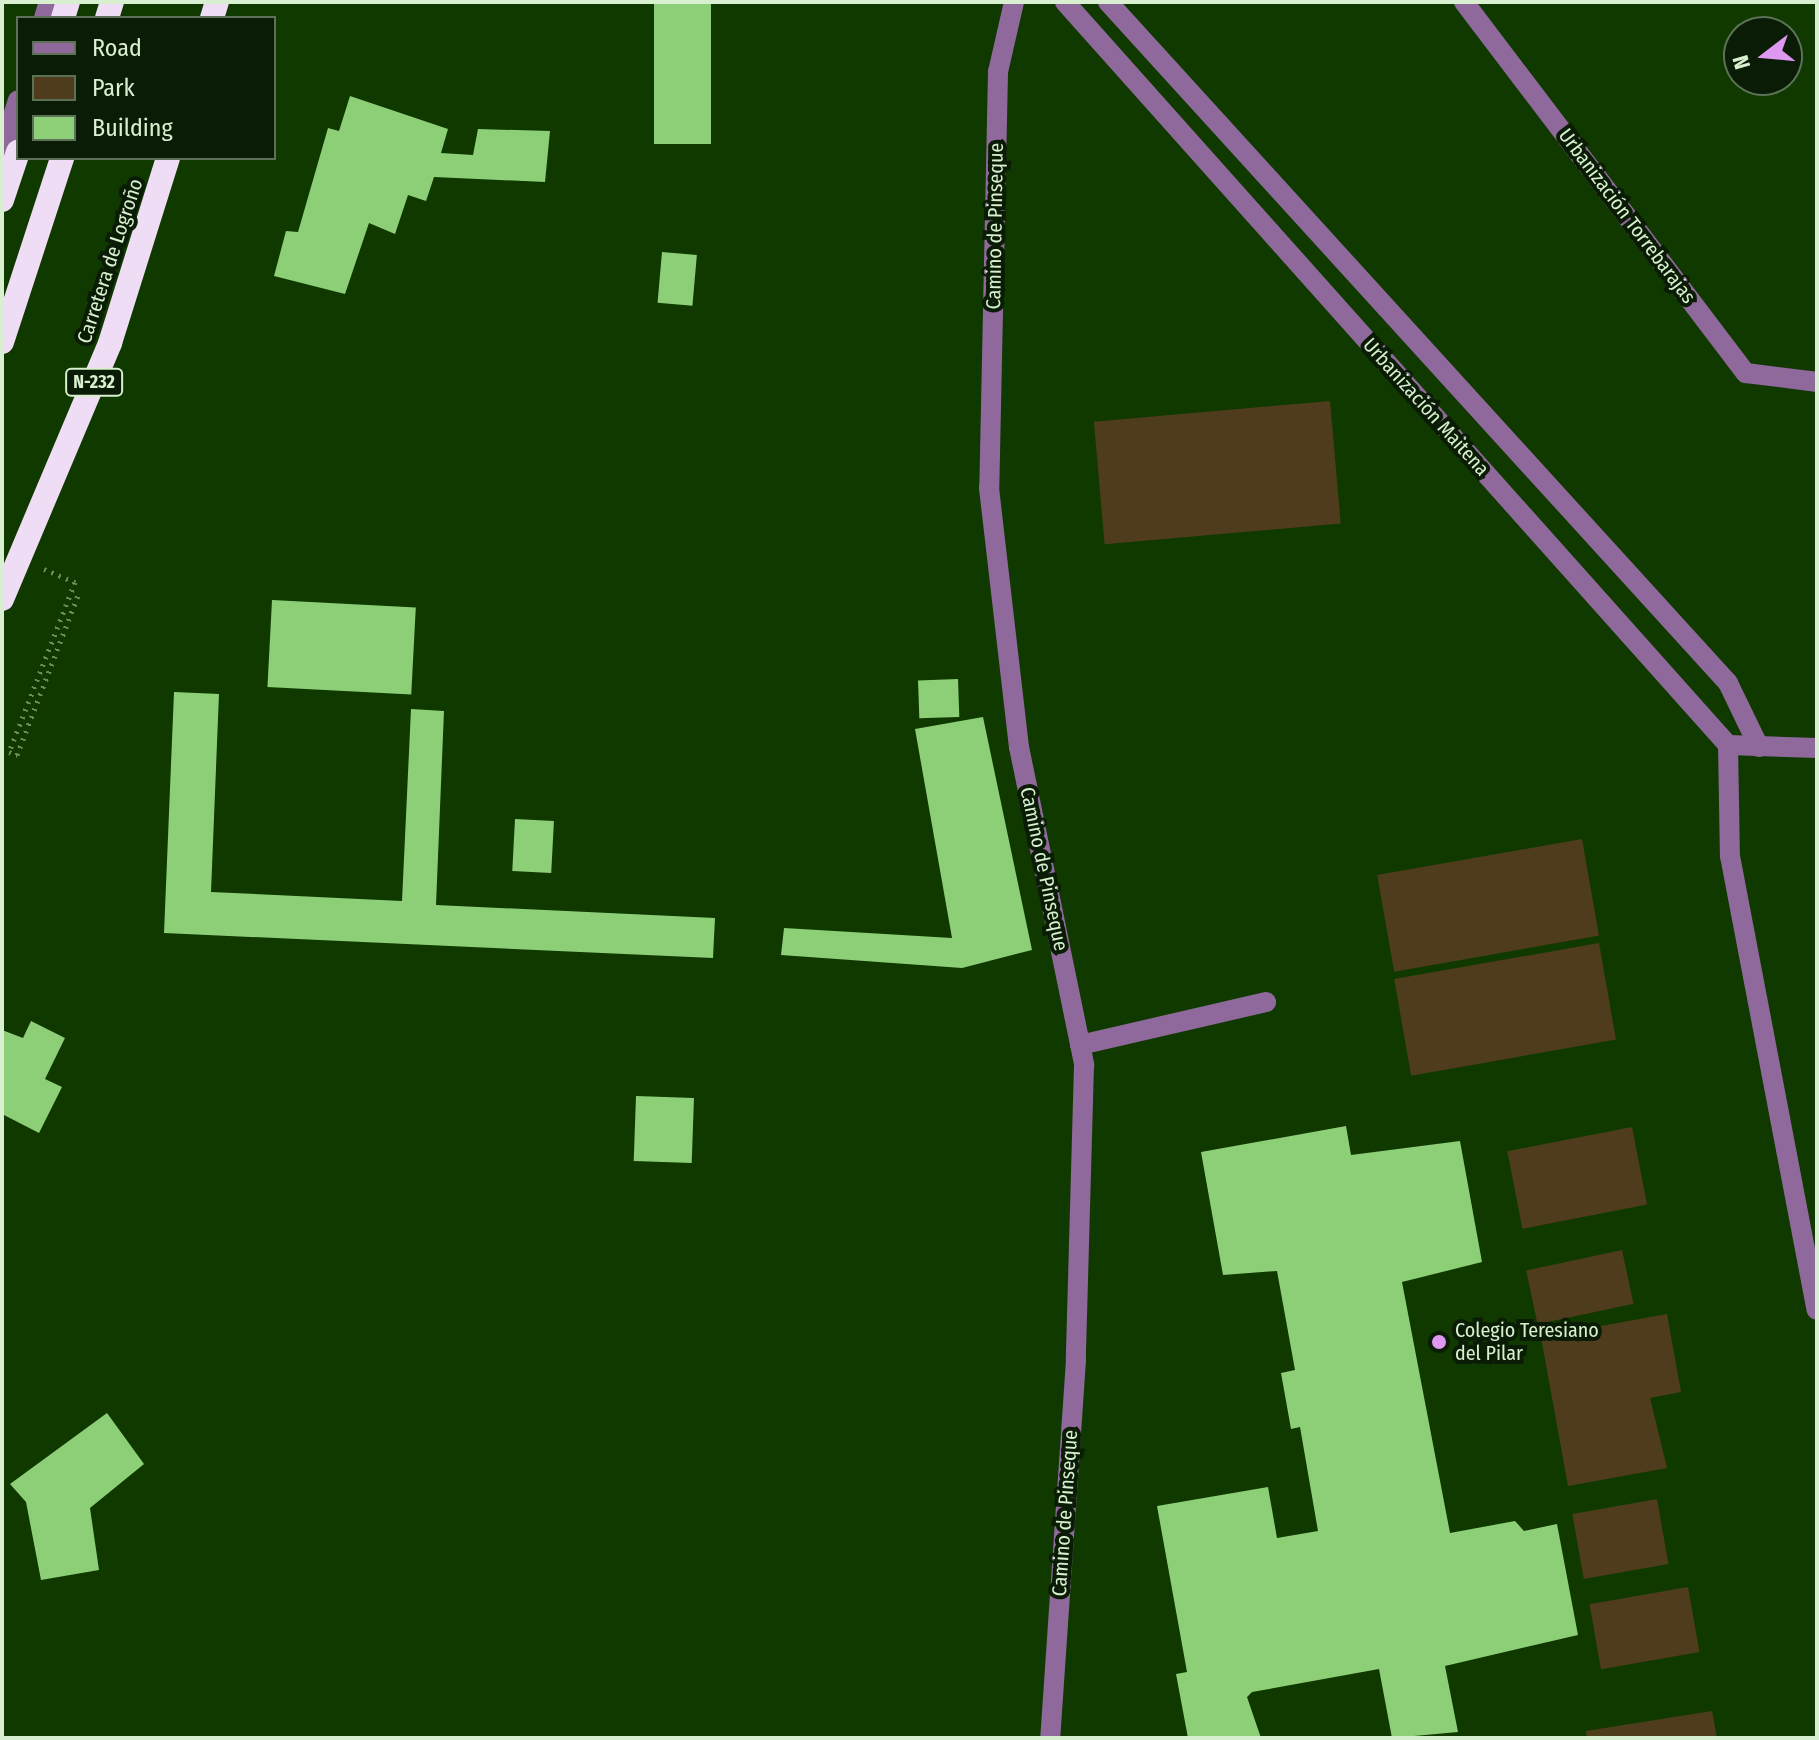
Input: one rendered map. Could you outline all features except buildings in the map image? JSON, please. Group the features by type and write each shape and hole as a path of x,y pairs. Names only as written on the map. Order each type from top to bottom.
{"highway":[{"path":"2,200 16,158"},
{"path":"2,342 61,160"},
{"name":"Carretera de Logroño","path":"2,599 110,343 167,160"}],"street":[{"name":"Camino de Pinseque","path":"1014,2 998,72 989,488 1019,747 1080,1045 1076,1360 1050,1738"},
{"name":"Urbanización Maitena","path":"1065,2 1728,745"},
{"path":"1108,2 1728,683 1759,747"},
{"name":"Urbanización Torrebarajas","path":"1464,2 1746,373 1817,382"},
{"path":"2,150 16,106"},
{"path":"1817,748 1728,745 1730,856 1817,1310"},
{"path":"1080,1045 1266,1002"}],"path":[{"path":"31,564 75,582 9,752 17,755 78,595"}],"green space":[{"path":"1330,401 1341,524 1105,544 1094,422"},
{"path":"1582,839 1599,936 1394,972 1377,875"},
{"path":"1599,943 1616,1040 1411,1076 1394,979"},
{"path":"1632,1127 1647,1205 1522,1229 1507,1151"},
{"path":"1622,1250 1633,1304 1538,1324 1526,1270"},
{"path":"1667,1314 1681,1392 1650,1398 1667,1468 1568,1486 1541,1337"},
{"path":"1657,1499 1668,1564 1584,1579 1572,1514"},
{"path":"1688,1587 1699,1652 1601,1669 1590,1604"},
{"path":"1712,1711 1717,1738 1587,1738 1586,1731"}],"place":[{"name":"Colegio Teresiano del Pilar","path":"1439,1342"}]}
